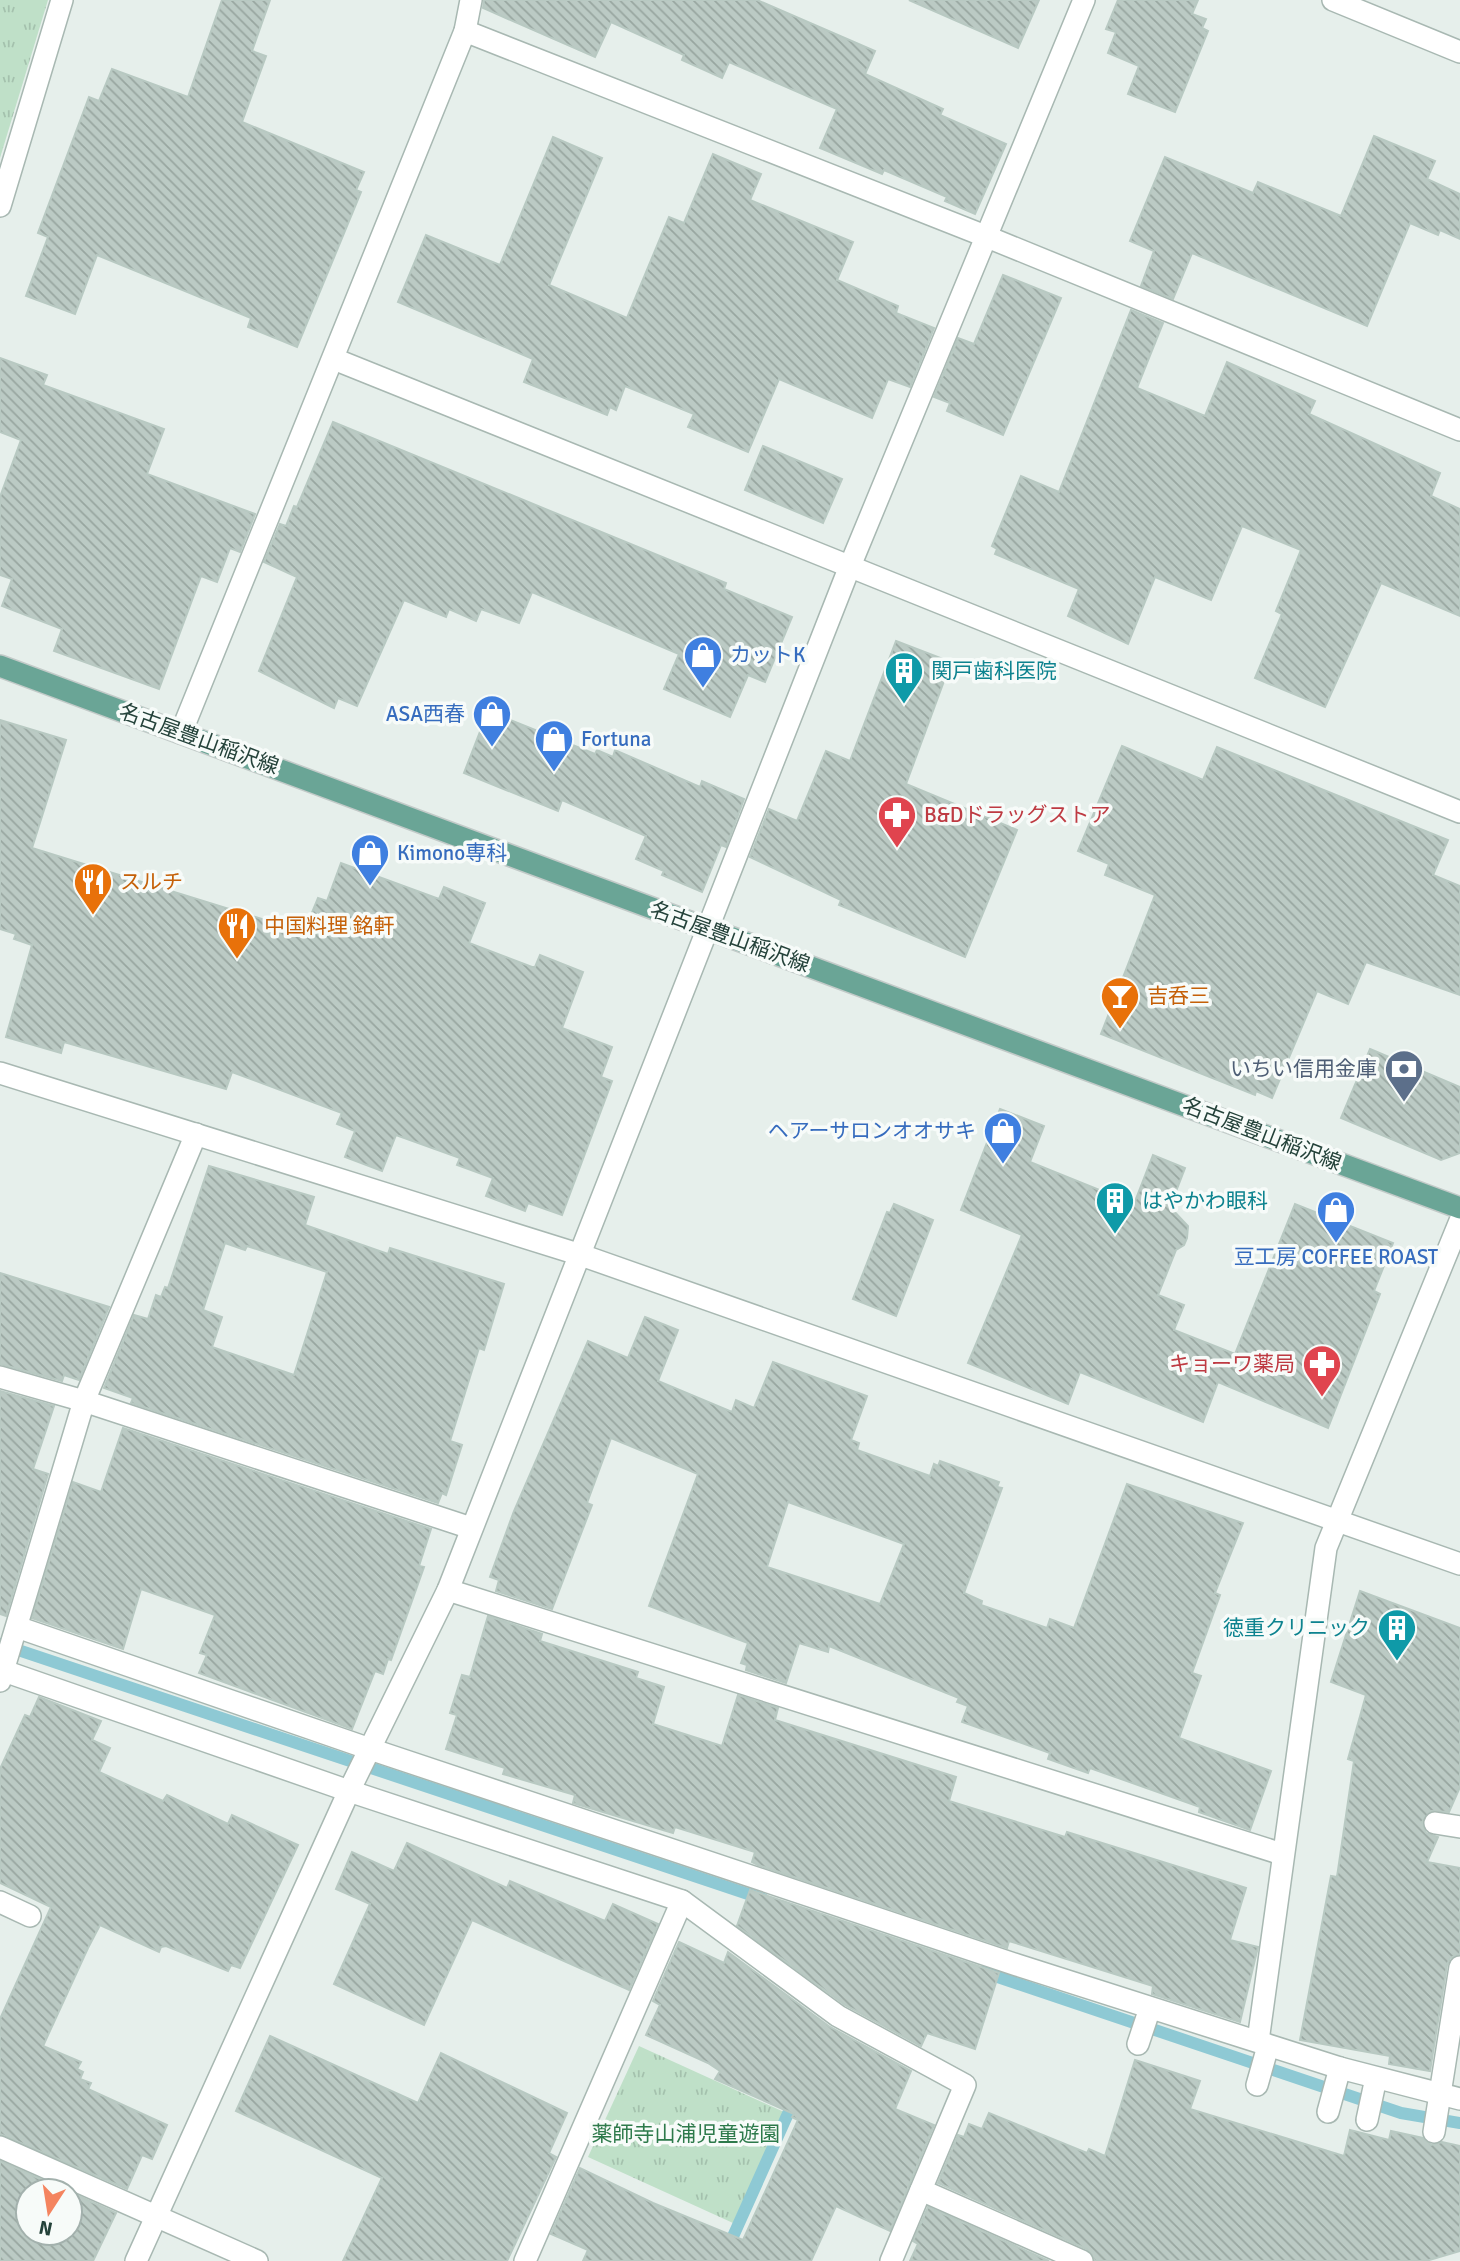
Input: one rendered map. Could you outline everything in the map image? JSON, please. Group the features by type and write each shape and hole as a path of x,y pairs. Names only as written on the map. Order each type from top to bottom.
{"main road":[{"name":"名古屋豊山稲沢線","path":"0,666 1460,1208"}],"street":[{"path":"0,206 62,0"},
{"path":"181,733 465,31 471,0"},
{"path":"136,2261 349,1791 448,1590 582,1255 850,566 1084,0"},
{"path":"1333,0 1460,52"},
{"path":"465,31 985,236 1460,430"},
{"path":"334,359 1460,812"},
{"path":"0,1073 582,1255 1460,1564"},
{"path":"195,1134 84,1401 2,1676 682,1901 838,2016 965,2085 891,2261"},
{"path":"1257,2085 1282,1854 1326,1548 1460,1221"},
{"path":"0,1377 84,1401 471,1528"},
{"path":"448,1590 1282,1854"},
{"path":"17,1627 370,1749 1150,2008 1339,2068 1451,2097"},
{"path":"1435,1823 1460,1827"},
{"path":"525,2261 682,1901"},
{"path":"0,1902 30,1916"},
{"path":"1434,2132 1451,2097 1460,1967"},
{"path":"1138,2044 1150,2008"},
{"path":"1328,2112 1339,2068"},
{"path":"1367,2120 1376,2078"},
{"path":"0,2147 257,2261"},
{"path":"921,2190 1083,2261"}],"green space":[{"path":"0,0 48,0 0,158"},
{"name":"薬師寺山浦児童遊園","path":"639,2046 784,2112 733,2223 588,2157"}],"building":[{"path":"222,0 270,0 252,51 266,56 242,122 364,172 356,190 361,192 297,347 248,327 251,318 97,255 75,314 26,296 48,237 38,233 89,97 99,101 112,69 188,97"},
{"path":"484,0 757,0 875,51 865,74 943,109 940,115 1006,144 975,214 945,201 947,197 884,170 882,174 820,148 837,109 729,62 722,78 682,60 684,55 611,22 595,57 483,8"},
{"path":"909,0 1039,0 1018,48"},
{"path":"1118,0 1198,0 1192,14 1206,19 1202,28 1208,31 1175,112 1128,94 1139,66 1108,53 1116,32 1106,29"},
{"path":"1374,136 1435,161 1427,179 1460,194 1460,239 1440,230 1438,235 1410,223 1367,326 1192,253 1173,299 1141,286 1154,251 1130,241 1165,157 1253,193 1258,182 1341,216"},
{"path":"553,137 602,158 549,285 627,318 669,217 684,223 713,154 761,174 750,200 853,242 837,280 898,306 896,313 934,328 910,387 888,379 872,418 779,379 748,452 688,427 694,414 625,386 616,410 610,407 607,415 524,382 533,359 398,302 426,235 500,265"},
{"path":"1003,275 1061,298 1003,435 947,411 950,403 934,397 958,338 974,344"},
{"path":"1131,310 1163,323 1137,388 1205,416 1227,362 1315,401 1309,414 1440,473 1431,496 1460,509 1460,616 1381,583 1325,707 1255,678 1282,614 1276,611 1301,550 1242,526 1211,600 1155,577 1128,644 1068,616 1079,589 995,554 997,549 992,546 1021,476 1059,492"},
{"path":"0,358 47,375 43,385 164,429 147,474 255,514 240,552 230,548 217,582 201,576 159,689 54,651 62,629 2,606 12,579 0,575 0,497 21,440 0,432"},
{"path":"333,422 726,583 724,589 792,617 765,682 748,675 730,717 664,689 679,654 532,592 519,623 481,609 476,621 449,609 446,617 404,600 357,706 338,698 334,708 259,671 297,577 264,562 280,524 286,526 294,506 297,507"},
{"path":"763,446 842,479 823,523 745,490"},
{"name":"B&Dドラッグストア","path":"896,641 951,662 906,784 1017,830 965,957 839,905 841,900 750,857 769,809 797,821 826,751 850,761"},
{"path":"488,711 595,754 597,750 613,757 615,750 700,787 702,781 744,799 726,847 721,845 702,892 662,875 664,871 636,859 646,836 562,800 558,811 464,773"},
{"path":"0,720 66,740 32,848 304,932 318,898 327,901 341,863 439,899 444,887 485,903 469,943 532,967 535,967 540,955 583,972 562,1028 612,1047 601,1077 612,1081 562,1215 528,1203 525,1211 486,1196 493,1178 457,1165 460,1158 396,1135 382,1171 345,1157 355,1131 337,1124 342,1113 232,1072 226,1089 64,1042 61,1053 6,1037 32,945 14,939 16,934 0,929"},
{"path":"1122,746 1203,780 1217,747 1448,840 1433,875 1460,886 1460,995 1366,962 1348,1004 1317,991 1272,1098 1256,1091 1255,1095 1101,1034 1155,895 1105,875 1109,864 1078,851"},
{"name":"いちい信用金庫","path":"1370,1049 1460,1087 1460,1153 1441,1160 1341,1118"},
{"path":"1000,1109 1044,1126 1030,1162 1134,1204 1153,1155 1185,1168 1170,1207 1188,1226 1187,1238 1184,1245 1176,1250 1158,1295 1184,1305 1174,1330 1235,1354 1295,1204 1393,1243 1374,1291 1380,1294 1328,1428 1218,1382 1203,1422 1080,1372 1068,1404 968,1363 1022,1235 961,1210"},
{"path":"209,1166 314,1197 305,1225 388,1254 390,1248 504,1284 484,1350 479,1348 450,1441 462,1445 446,1495 442,1493 438,1503 131,1403 133,1398 104,1388 134,1315 148,1319 156,1295 161,1297 165,1287 168,1288","holes":["225,1243 245,1250 247,1246 327,1272 294,1375 212,1347 222,1317 203,1310"]},
{"path":"894,1204 933,1220 896,1316 853,1299 887,1212 890,1213"},
{"path":"0,1273 109,1307 79,1380 64,1375 62,1381 0,1364"},
{"path":"645,1317 678,1330 658,1381 732,1412 736,1400 754,1408 773,1362 867,1396 851,1440 859,1443 857,1450 930,1476 934,1464 938,1466 940,1461 999,1482 997,1487 1002,1488 964,1593 982,1601 981,1605 1047,1628 1050,1619 1074,1628 1127,1484 1243,1523 1215,1593 1220,1595 1192,1673 1201,1676 1179,1738 1271,1771 1250,1830 1199,1812 1200,1807 1090,1768 1088,1773 1048,1759 1050,1753 962,1722 968,1706 957,1702 959,1698 829,1646 828,1652 799,1643 786,1683 746,1670 747,1665 741,1663 748,1643 649,1606 698,1474 611,1438 587,1503 592,1505 552,1609 496,1591 499,1580 490,1577 514,1511 588,1341 628,1358","holes":["788,1502 904,1544 880,1604 767,1567"]},
{"path":"0,1391 54,1406 33,1469 48,1474 6,1616 0,1614"},
{"path":"123,1428 431,1529 419,1566 424,1567 391,1660 388,1659 383,1674 375,1671 352,1729 199,1673 207,1655 200,1653 215,1615 141,1589 123,1649 32,1618 73,1482 101,1492"},
{"path":"1360,1591 1460,1628 1460,1787 1449,1812 1431,1811 1422,1822 1426,1833 1438,1837 1427,1862 1460,1868 1460,1954 1450,1958 1447,1965 1430,2071 1389,2064 1390,2056 1300,2040 1331,1876 1337,1877 1354,1761 1348,1759 1366,1695 1331,1682"},
{"path":"488,1616 542,1634 540,1641 638,1672 636,1678 664,1687 653,1724 722,1746 738,1695 778,1708 775,1720 956,1777 949,1801 1065,1837 1067,1832 1246,1888 1230,1940 1258,1947 1240,2022 1152,1994 1153,1986 1009,1941 1007,1948 758,1865 752,1862 755,1852 675,1827 673,1833 573,1803 575,1795 503,1774 505,1768 446,1749 457,1715 450,1713 462,1675 470,1677"},
{"path":"39,1697 101,1721 92,1740 110,1748 99,1772 163,1801 167,1795 228,1824 232,1815 298,1845 240,1968 231,1965 228,1971 166,1946 161,1947 159,1952 100,1925 88,1948 43,2046 81,2062 77,2069 83,2072 80,2079 91,2083 88,2089 167,2125 152,2159 142,2155 127,2189 0,2134 0,2019 51,1907 0,1883 0,1769 25,1715 30,1717"},
{"path":"407,1843 507,1888 510,1881 605,1921 613,1904 658,1924 629,1990 472,1920 424,2025 334,1984 370,1904 336,1889 352,1852 394,1871"},
{"path":"750,1890 999,1973 975,2049 927,2033 921,2046 845,2005 737,1926"},
{"path":"679,1942 724,1963 728,1952 830,2027 911,2071 895,2109 934,2125 890,2231 836,2206 811,2261 583,2261 588,2250 551,2234 580,2168 653,2203 743,2240 798,2120 792,2117 794,2114 715,2079 720,2071 708,2063 646,2035 660,2005 653,2001"},
{"path":"270,2036 418,2103 441,2053 567,2113 549,2153 556,2157 507,2261 343,2261 382,2178 236,2111"},
{"path":"1135,2060 1200,2081 1190,2109 1344,2156 1350,2130 1389,2140 1391,2131 1423,2138 1431,2145 1442,2142 1460,2146 1460,2251 1426,2261 1095,2261 1087,2249 938,2183 958,2135 964,2137 969,2124 982,2129 989,2113 1087,2153 1089,2149 1105,2156"},
{"path":"0,2161 36,2177 14,2177 14,2247 84,2247 84,2198 116,2213 93,2261 0,2261"},
{"path":"928,2207 1049,2261 910,2261 918,2244 913,2241"}],"waterway":[{"path":"0,1644 763,1899"},
{"path":"983,1972 1401,2113 1460,2123"},
{"path":"722,2261 795,2098"}],"place":[{"name":"カットK","path":"703,689"},
{"name":"関戸歯科医院","path":"904,705"},
{"name":"ASA西春","path":"492,748"},
{"name":"Fortuna","path":"554,773"},
{"name":"B&Dドラッグストア","path":"897,849"},
{"name":"Kimono専科","path":"370,887"},
{"name":"スルチ","path":"93,916"},
{"name":"中国料理 銘軒","path":"237,960"},
{"name":"吉呑三","path":"1120,1030"},
{"name":"いちい信用金庫","path":"1404,1103"},
{"name":"ヘアーサロンオオサキ","path":"1003,1165"},
{"name":"はやかわ眼科","path":"1115,1235"},
{"name":"豆工房 COFFEE ROAST","path":"1336,1244"},
{"name":"キョーワ薬局","path":"1322,1398"},
{"name":"徳重クリニック","path":"1397,1662"}]}
